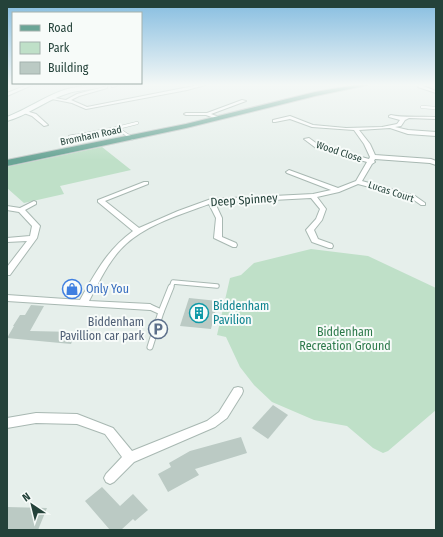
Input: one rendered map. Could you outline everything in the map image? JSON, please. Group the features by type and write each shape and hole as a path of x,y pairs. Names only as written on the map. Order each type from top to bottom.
{"main road":[{"name":"Bromham Road","path":"7,164 132,138 249,110"}],"street":[{"path":"7,119 29,110"},
{"path":"84,110 90,114"},
{"path":"186,114 207,114 218,110"},
{"path":"26,112 34,115 46,124"},
{"path":"280,113 312,126 356,129 391,127 399,125 403,119"},
{"path":"207,114 217,118"},
{"path":"391,116 403,119 408,117 436,118"},
{"path":"275,121 290,117"},
{"path":"391,127 408,132 436,134"},
{"path":"356,129 367,144 372,159 358,182"},
{"name":"Wood Close","path":"307,140 318,147 372,159 431,161 436,163"},
{"path":"289,172 337,191"},
{"name":"Deep Spinney","path":"83,303 103,267 122,243 138,231 180,212 212,201 313,196 337,191 358,182"},
{"name":"Lucas Court","path":"358,182 412,197 422,204"},
{"path":"138,231 100,201 146,183"},
{"path":"313,196 323,208 319,220 310,230 316,240 329,246"},
{"path":"212,201 219,218 218,238 233,245"},
{"path":"7,208 21,210 34,203"},
{"path":"7,274 33,238 36,226 21,210"},
{"path":"7,240 33,238"},
{"path":"7,298 150,307"},
{"path":"110,478 130,458 210,424 223,415 238,391"},
{"path":"7,423 36,418 77,419 109,431 130,458"}],"lane":[{"path":"70,137 137,124"},
{"path":"117,128 132,138"},
{"path":"150,347 161,312 173,282 217,286"},
{"path":"150,307 161,312"}],"green space":[{"path":"102,147 131,170 60,186 64,194 24,203 7,188 7,167"},
{"name":"Biddenham Recreation Ground","path":"311,249 368,256 436,288 436,410 388,451 383,453 373,448 347,426 314,420 272,402 254,385 240,367 226,337 217,335 230,278 241,275 254,263"}],"building":[{"name":"Biddenham Pavilion","path":"189,298 218,301 211,329 180,326"},
{"path":"31,305 44,306 30,331 76,332 71,344 7,338 20,315 25,315"},
{"path":"273,405 288,415 268,439 252,428"},
{"path":"241,437 247,453 195,469 199,475 168,492 158,474 171,467 169,463 190,451"},
{"path":"102,487 120,506 133,494 148,510 135,521 133,519 121,530 110,530 85,501"},
{"path":"7,507 47,508 38,530 10,530 7,529"}],"place":[{"name":"Only You","path":"72,289"},
{"name":"Biddenham Pavilion","path":"199,313"},
{"name":"Biddenham Pavillion car park","path":"158,329"}]}
